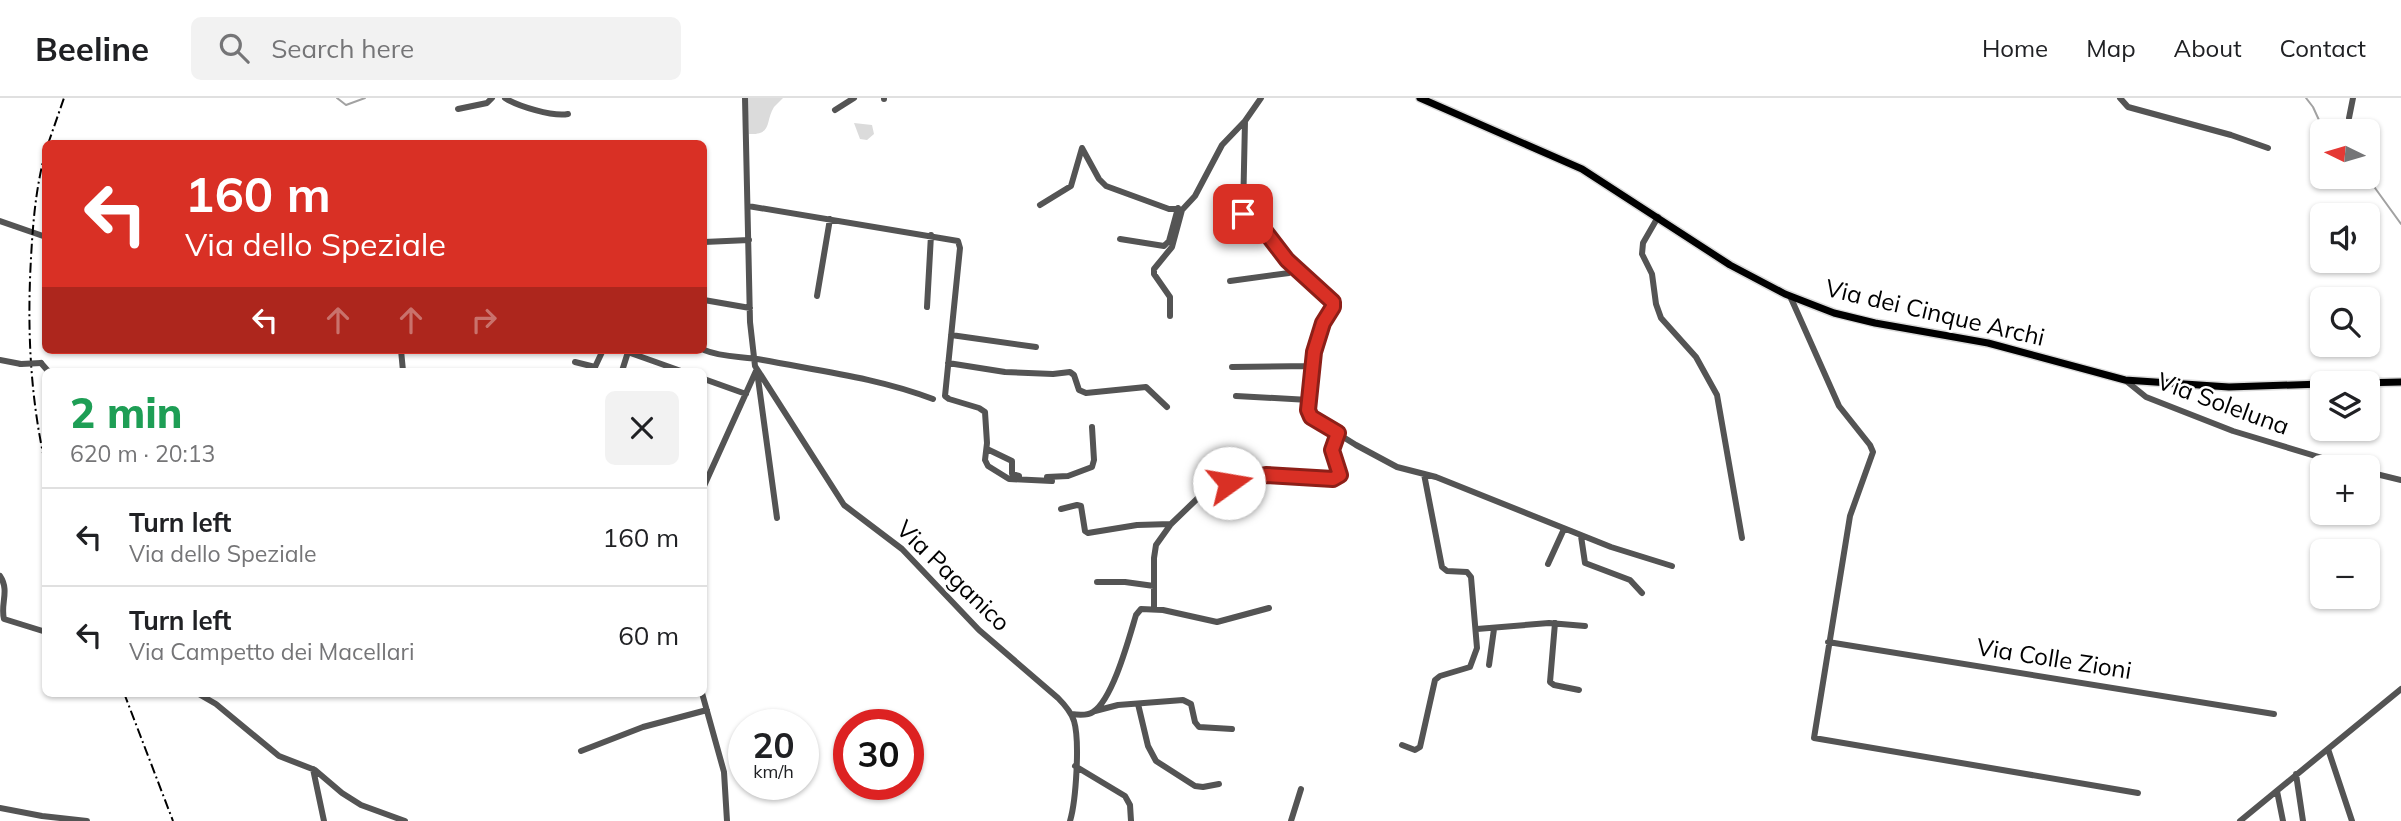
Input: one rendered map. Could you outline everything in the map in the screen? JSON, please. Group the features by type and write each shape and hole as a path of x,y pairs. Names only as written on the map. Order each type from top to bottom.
{"main road":[{"name":"Via dei Cinque Archi","path":"1420,98 1578,167 1725,262 1790,296 1861,320 1994,345 2125,380 2229,387 2310,384"},
{"path":"2380,383 2401,383"}],"street":[{"path":"458,109 487,103 492,98"},
{"path":"505,98 523,106 559,115 568,114"},
{"name":"Via Paganico","path":"745,98 753,358 757,369 777,518"},
{"path":"835,110 854,98"},
{"path":"1170,316 1170,297 1154,270 1171,250 1181,211 1198,191 1220,148 1245,121 1261,98"},
{"path":"2120,98 2126,107 2231,135 2267,148"},
{"path":"2350,118 2353,98"},
{"path":"1245,121 1242,212 1261,226 1294,267 1333,303 1322,325 1312,366 1308,410 1311,417 1393,465 1424,474 1581,536 1672,566"},
{"path":"1040,205 1071,186 1082,148 1099,179 1106,186 1169,209 1177,209"},
{"path":"1121,239 1164,246 1169,241 1177,209 1198,191"},
{"path":"748,206 955,239 960,245 945,396 985,412 986,464 1006,477 1052,481"},
{"path":"1658,217 1642,245 1642,254 1652,274 1661,318 1696,358 1717,397 1742,538"},
{"path":"817,296 830,219"},
{"path":"0,221 42,236"},
{"path":"927,307 931,235"},
{"path":"707,242 749,240"},
{"path":"1230,281 1289,273 1294,267"},
{"path":"1790,296 1837,403 1873,450 1871,464 1851,510 1828,642 1814,734 1816,739 2138,793"},
{"path":"707,301 750,308"},
{"path":"951,335 1036,347"},
{"path":"707,351 723,356 753,358 882,382 933,399"},
{"path":"575,362 596,367 601,354"},
{"path":"633,354 673,368"},
{"path":"0,360 21,364 41,363 45,368"},
{"path":"948,363 1005,372 1070,372 1074,375 1079,390 1084,393 1111,393 1146,387 1167,407"},
{"path":"1233,367 1312,366"},
{"path":"707,479 757,369"},
{"name":"Via Paganico","path":"757,369 844,505 906,553 975,626 1056,696 1071,714"},
{"path":"707,380 746,394"},
{"name":"Via Soleluna","path":"2125,380 2143,395 2233,431 2312,455"},
{"path":"1236,396 1309,400"},
{"path":"987,449 1012,461 1012,474 1015,476 1065,476 1093,467 1092,427"},
{"path":"1154,609 1156,547 1171,524 1200,497 1236,480 1266,475 1337,479 1339,472 1332,450 1338,433"},
{"path":"1402,745 1415,750 1420,747 1436,680 1440,676 1468,669 1476,653 1477,629 1471,576 1467,572 1447,571 1442,567 1424,474"},
{"path":"2380,475 2401,480"},
{"path":"1061,509 1080,505 1085,531 1088,533 1137,525 1171,524"},
{"path":"1548,564 1564,529"},
{"path":"1581,536 1585,564 1630,580 1642,593"},
{"path":"0,576 5,588 2,613 5,620 42,631"},
{"path":"1097,582 1154,586"},
{"path":"1095,711 1117,675 1136,614 1142,609 1217,622 1269,608"},
{"path":"1477,629 1555,623 1584,626"},
{"path":"1555,623 1550,682 1579,690"},
{"path":"1489,665 1494,629"},
{"name":"Via Colle Zioni","path":"1828,642 2274,714"},
{"path":"2240,821 2401,689"},
{"path":"203,697 222,709 276,754 313,769 361,805 405,821"},
{"path":"703,697 724,772 727,821"},
{"path":"1070,821 1074,803 1076,734 1071,714 1085,715 1114,705 1186,700 1192,706 1195,722 1199,727 1233,729"},
{"path":"1138,704 1145,738 1154,759 1195,786 1219,785"},
{"path":"581,751 645,726 707,710"},
{"path":"2328,749 2352,821"},
{"path":"1075,766 1124,794 1130,805 1131,821"},
{"path":"313,769 324,821"},
{"path":"2296,774 2303,821"},
{"path":"1291,821 1301,789"},
{"path":"2277,791 2283,821"},
{"path":"0,808 87,821"}],"shaded area":[{"path":"747,98 783,98 771,112 765,130 757,134 749,134"},
{"path":"854,123 872,125 874,134 867,140 860,139"}],"waterway":[{"path":"337,98 346,105 365,98"},
{"path":"2306,98 2318,119"},
{"path":"2376,189 2401,224"}],"railway":[{"path":"49,140 64,98"},
{"path":"42,168 34,217 29,310 33,389 42,446"},
{"path":"126,697 173,821"}],"route":[{"path":"1229,483 1258,475 1333,479 1340,475 1332,450 1338,433 1311,417 1308,410 1314,352 1333,302 1287,260 1261,226 1243,214"}]}
